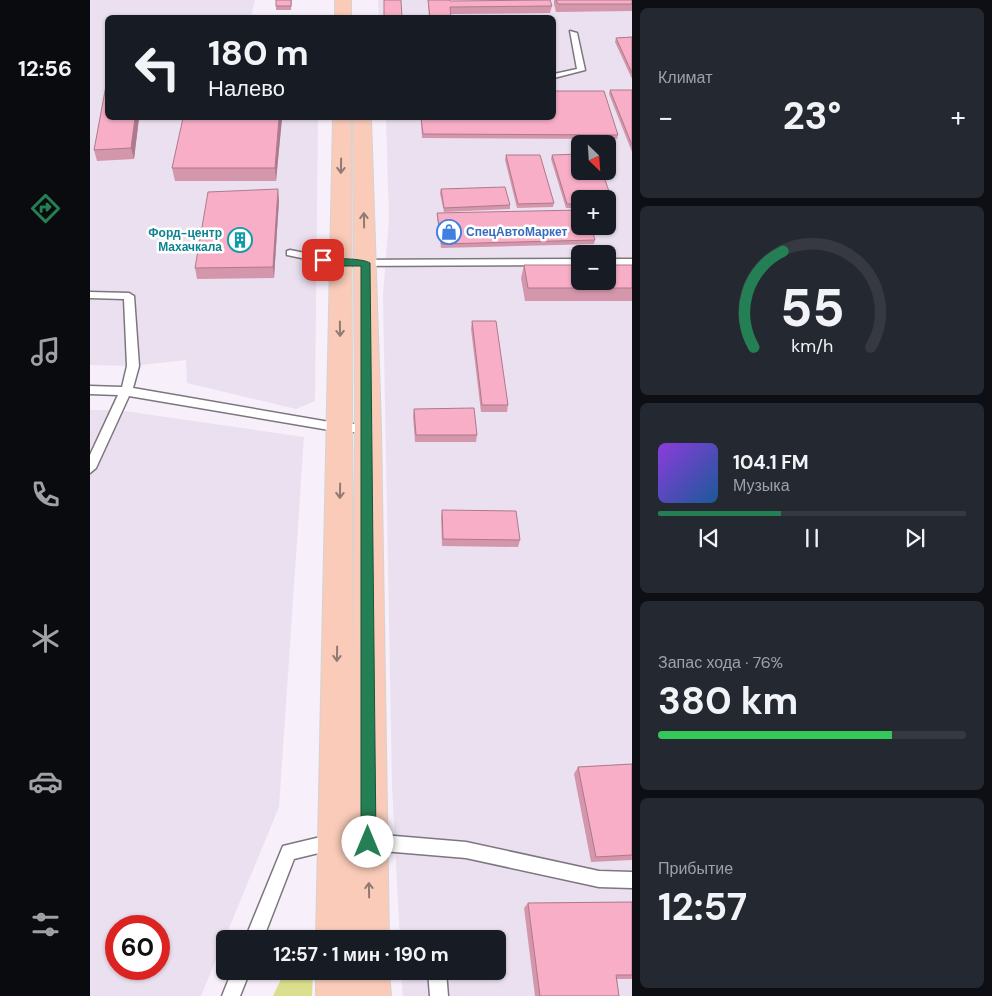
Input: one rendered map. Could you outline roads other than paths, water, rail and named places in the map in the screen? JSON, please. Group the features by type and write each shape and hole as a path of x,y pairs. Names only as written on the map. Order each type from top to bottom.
{"main road":[{"path":"343,0 343,15"},
{"path":"342,120 353,263"},
{"path":"362,120 353,263 354,428 370,930"},
{"path":"335,930 334,842 354,428"},
{"path":"336,980 336,996"},
{"path":"370,980 371,996"}],"lane":[{"path":"556,76 581,70 573,33"},
{"path":"290,253 353,263 571,262"},
{"path":"616,262 632,262"},
{"path":"90,295 129,296 133,366 126,391 90,468"},
{"path":"90,390 126,391 354,428"},
{"path":"258,930 289,852 334,842 368,842 466,850 599,879 632,880"},
{"path":"231,996 237,980"},
{"path":"438,980 439,996"}],"place":[{"name":"СпецАвтоМаркет","path":"449,232"},
{"name":"Форд-центр Махачкала","path":"240,240"}]}
